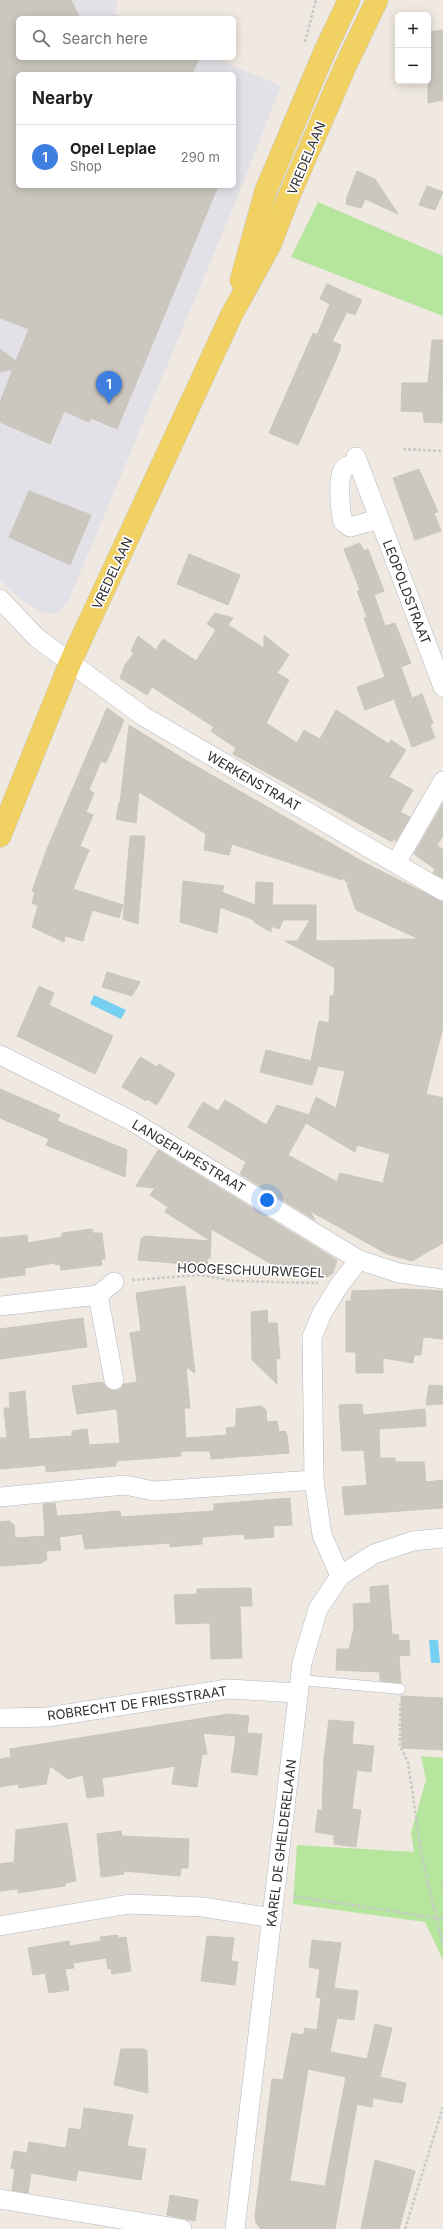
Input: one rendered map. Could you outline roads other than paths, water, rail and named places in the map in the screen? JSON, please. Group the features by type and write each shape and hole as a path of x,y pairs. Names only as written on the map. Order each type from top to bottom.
{"main road":[{"path":"324,53 332,0"},
{"name":"VREDELAAN","path":"232,314 266,190 348,0"},
{"name":"VREDELAAN","path":"0,836 70,663 232,314 270,245 342,74 377,0"}],"street":[{"name":"LEOPOLDSTRAAT","path":"379,519 350,527 342,522 340,511 342,471 348,465 357,460 443,687"},
{"name":"WERKENSTRAAT","path":"0,599 37,638 143,716 443,891"},
{"path":"396,863 443,781"},
{"name":"LANGEPIJPESTRAAT","path":"0,1055 130,1120 359,1260 399,1273 443,1279"},
{"path":"340,1576 322,1535 314,1480 312,1337 322,1313 340,1284 359,1260"},
{"path":"0,1306 98,1295 114,1282"},
{"path":"98,1295 114,1380"},
{"path":"0,1497 125,1485 154,1491 314,1480"},
{"name":"KAREL DE GHELDERELAAN","path":"235,2229 257,2027 275,1894 302,1663 318,1609 340,1576 374,1554 413,1540 443,1538"},
{"name":"ROBRECHT DE FRIESSTRAAT","path":"0,1718 48,1717 228,1689 299,1687"},
{"path":"0,1926 129,1904 202,1907 272,1918"},
{"path":"0,2199 182,2229"}],"lane":[{"path":"299,1687 400,1689"}],"water":[{"path":"94,995 126,1010 121,1019 90,1004"},
{"path":"429,1640 438,1640 440,1663 431,1663"}],"place":[{"name":"Opel Leplae","path":"109,404"}]}
